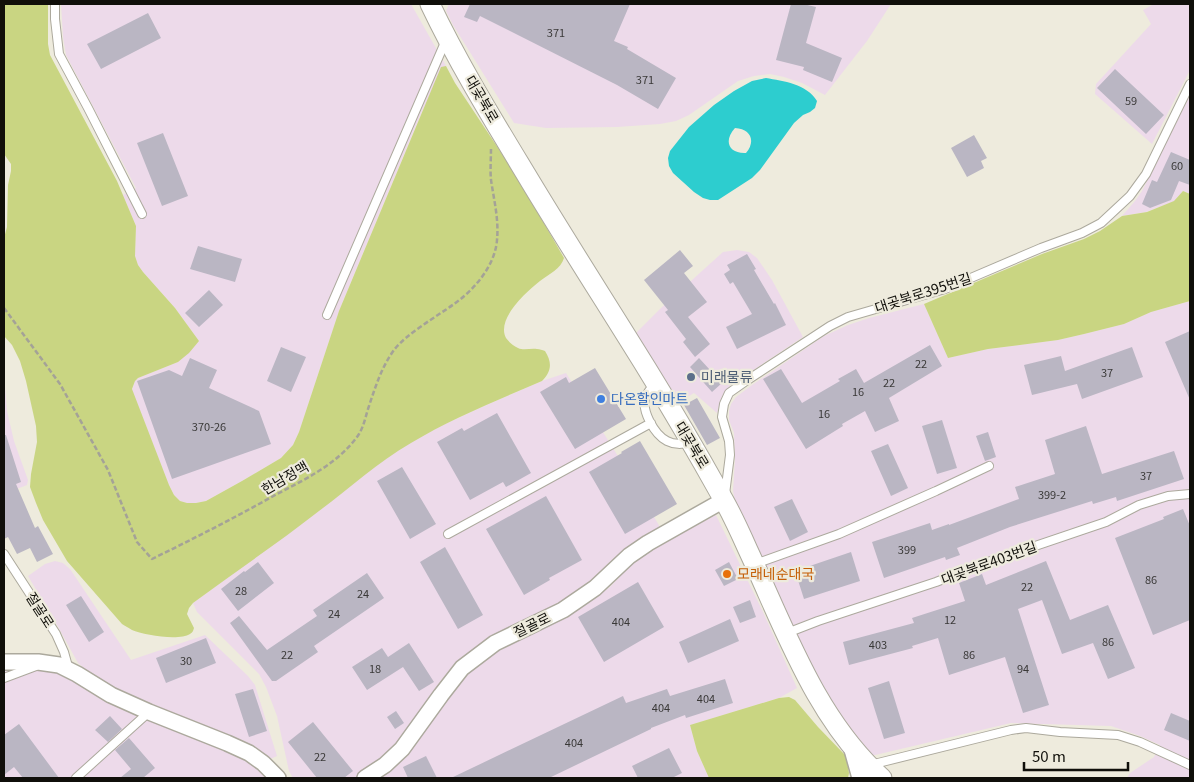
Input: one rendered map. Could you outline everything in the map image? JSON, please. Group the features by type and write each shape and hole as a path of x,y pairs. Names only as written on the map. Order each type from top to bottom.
{"street":[{"name":"대곶북로","path":"430,4 497,126 724,500 805,672 828,713 870,774"},
{"name":"절골로","path":"365,778 385,765 402,749 462,668 495,642 563,610 595,588 629,556 648,543 724,500"},
{"path":"4,662 38,662 59,665 78,674 111,695 249,753 278,778"}],"lane":[{"path":"55,4 59,54 142,214"},
{"path":"327,316 447,38"},
{"name":"대곶북로395번길","path":"724,500 730,455 729,442 722,417 724,404 729,393 830,326 848,317 945,289 1041,248 1082,233 1101,223 1130,196 1146,174 1190,84"},
{"path":"655,384 646,396 644,403 651,422 659,435 665,440 680,444 691,443"},
{"path":"448,534 651,422"},
{"path":"755,564 839,534 989,466"},
{"name":"대곶북로403번길","path":"787,633 1106,522 1139,505 1168,496 1190,494"},
{"name":"절골로","path":"4,554 56,634 69,670"},
{"path":"4,678 45,663"},
{"path":"76,778 150,712"},
{"path":"870,774 1010,730 1026,728 1118,735 1140,742 1190,765"}],"path":[{"name":"한남정맥","path":"4,308 60,384 108,470 137,542 152,559 244,513 312,475 336,458 359,436 379,375 395,348 405,338 469,292 489,265 497,242 497,219 491,178 491,148 497,126"}],"shaded area":[{"path":"61,4 411,4 446,66 423,109 339,311 293,445 281,458 206,501 187,503 180,501 174,495 132,390 138,378 178,362 199,341 175,308 138,265 135,256 136,226 123,195 136,188 66,55"},
{"path":"449,4 891,4 867,41 825,95 802,83 770,74 738,81 689,115 676,121 617,127 546,128 514,123 453,25 446,11"},
{"path":"1154,4 1190,4 1190,70 1152,144 1095,94 1096,84 1151,24 1143,10"},
{"path":"1190,95 1190,194 1183,191 1175,201 1146,212 1122,216 1142,191"},
{"path":"737,250 749,252 757,258 772,280 803,337 731,385 721,399 717,413 694,393 676,404 634,335 723,252"},
{"path":"1190,301 1190,778 1127,778 1130,773 1154,757 1160,745 1111,726 1011,723 871,756 850,730 814,670 790,624 735,501 733,491 734,433 729,420 731,404 736,397 752,385 824,336 869,318 924,304 948,358 988,349 1058,340 1084,334 1124,324 1151,312"},
{"path":"566,373 660,527 627,548 590,582 567,599 483,642 465,656 442,679 397,745 373,767 356,778 293,778 289,771 277,716 259,674 197,612 193,603 320,510 376,465 410,443 482,407 542,381"},
{"path":"4,374 7,411 14,441 28,480 27,485 4,494"},
{"path":"716,515 797,688 779,698 690,725 697,751 709,778 380,778 410,751 464,677 496,649 580,608 611,586 632,563 647,551"},
{"path":"55,561 63,563 70,569 131,660 205,635 255,685 277,756 268,760 126,694 90,673 78,663 28,576 45,564"},
{"path":"4,668 36,668 61,673 216,744 255,765 269,778 4,778"}],"green space":[{"path":"4,4 48,4 48,44 50,55 117,181 136,226 135,256 138,265 175,308 199,341 178,362 138,378 132,389 169,485 174,495 180,501 196,503 206,501 281,458 293,445 339,311 441,67 446,66 455,83 518,178 564,258 557,268 520,299 505,323 504,331 506,338 513,345 520,349 545,351 550,366 548,374 542,381 443,425 387,459 288,535 193,603 187,614 194,628 190,634 170,637 144,634 122,624 67,561 43,520 30,487 37,442 36,426 20,361 12,345 4,336 4,238 7,227 8,185 11,164 4,154"},
{"path":"1183,191 1190,194 1190,301 1151,312 1124,324 1084,334 1058,340 988,349 948,358 924,304 1042,254 1084,239 1122,216 1147,212 1174,201"},
{"path":"789,697 795,700 846,756 848,778 709,778 697,751 690,725 779,698"}],"water":[{"path":"766,78 801,87 813,95 817,101 815,108 794,123 760,170 752,178 718,200 703,198 673,173 669,166 668,158 670,151 689,127 714,105 752,81","holes":["735,128 750,136 751,144 746,153 735,151 730,146 729,138 731,133"]}],"building":[{"path":"470,4 630,4 614,41 628,47 627,49 676,78 658,109 617,85 480,16 477,22 464,17"},
{"path":"791,4 816,7 806,43 842,58 832,82 803,70 804,67 776,60"},
{"path":"148,13 161,38 101,69 87,44"},
{"path":"1115,69 1164,115 1146,134 1097,88"},
{"path":"163,133 188,196 162,206 137,143"},
{"path":"974,135 987,158 981,161 984,168 967,177 951,148"},
{"path":"1171,152 1190,160 1190,185 1179,181 1171,200 1150,208 1142,204 1152,180 1157,182"},
{"path":"198,246 242,259 235,282 190,269"},
{"path":"680,250 693,266 684,273 707,302 688,317 710,344 695,357 683,342 686,339 665,312 668,310 644,280"},
{"path":"747,254 756,269 754,270 775,303 786,325 737,349 726,327 752,314 733,282 730,284 724,274 730,270 727,265"},
{"path":"209,290 223,305 199,327 185,313"},
{"path":"1190,331 1190,400 1165,342"},
{"path":"930,345 942,366 889,398 899,421 875,432 865,411 842,424 843,426 806,449 763,379 781,369 802,403 840,381 838,379 856,369 864,383"},
{"path":"281,347 306,357 291,392 267,381"},
{"path":"1132,347 1143,377 1082,399 1077,384 1032,395 1024,365 1061,356 1065,371"},
{"path":"190,358 217,370 209,388 259,411 271,444 172,479 137,381 169,370 182,376"},
{"path":"699,358 722,383 712,392 690,367"},
{"path":"595,368 626,419 575,449 540,392 566,377 569,383"},
{"path":"697,398 720,438 707,445 684,405"},
{"path":"497,413 531,473 506,487 503,482 470,500 437,442 462,428 464,431"},
{"path":"942,420 957,468 937,474 922,426"},
{"path":"1086,426 1102,474 1174,451 1184,479 1117,501 1116,497 1093,504 1092,501 1010,527 957,548 960,555 946,560 945,557 884,578 872,542 930,523 932,530 1019,499 1015,487 1055,474 1045,440"},
{"path":"988,432 996,457 985,461 976,436"},
{"path":"4,435 6,435 21,482 16,484 35,528 38,526 53,554 37,562 30,548 17,554 8,537 4,539"},
{"path":"640,441 677,504 625,534 589,472"},
{"path":"888,444 908,488 891,496 871,451"},
{"path":"402,467 436,524 410,539 377,481"},
{"path":"546,496 582,560 549,578 550,580 524,595 486,529"},
{"path":"792,499 808,532 790,541 774,507"},
{"path":"1183,509 1190,526 1190,620 1153,635 1115,538 1164,519 1163,517"},
{"path":"445,547 483,615 458,629 420,562"},
{"path":"851,552 860,581 804,599 795,571"},
{"path":"1046,561 1070,620 1108,605 1135,668 1108,679 1093,643 1062,654 1042,600 1018,609 1049,705 1023,713 1005,657 949,675 938,638 912,646 913,648 849,665 843,642 914,623 912,618 965,601 959,583 982,574 986,585"},
{"path":"258,562 274,583 238,611 221,589"},
{"name":"모래네순대국","path":"729,562 738,579 724,586 715,570"},
{"path":"367,573 384,598 314,646 318,652 276,681 272,681 230,623 239,616 267,650 317,616 313,610"},
{"path":"638,582 664,627 604,662 578,617"},
{"path":"81,596 104,632 89,642 66,605"},
{"path":"750,600 756,617 740,623 733,607"},
{"path":"730,619 739,641 688,663 679,642"},
{"path":"206,638 216,663 166,683 156,658"},
{"path":"409,643 434,682 419,691 403,667 367,690 352,667 382,648 388,657"},
{"path":"725,679 733,703 686,718 685,715 651,728 549,778 451,778 623,696 626,703 667,689 670,696"},
{"path":"889,681 905,733 884,739 868,688"},
{"path":"253,689 267,731 249,737 235,694"},
{"path":"396,711 404,723 395,729 387,717"},
{"path":"1171,713 1190,721 1190,741 1164,730"},
{"path":"110,716 122,729 108,742 95,730"},
{"path":"313,722 353,771 344,778 317,778 288,742"},
{"path":"19,724 59,778 23,778 14,767 4,775 4,735"},
{"path":"129,738 155,768 143,778 120,778 131,769 115,750"},
{"path":"669,748 682,773 672,778 638,778 632,766"},
{"path":"426,756 437,778 408,778 403,767"}],"place":[{"name":"미래물류","path":"691,377"},
{"name":"다온할인마트","path":"601,399"},
{"name":"모래네순대국","path":"727,574"}]}
